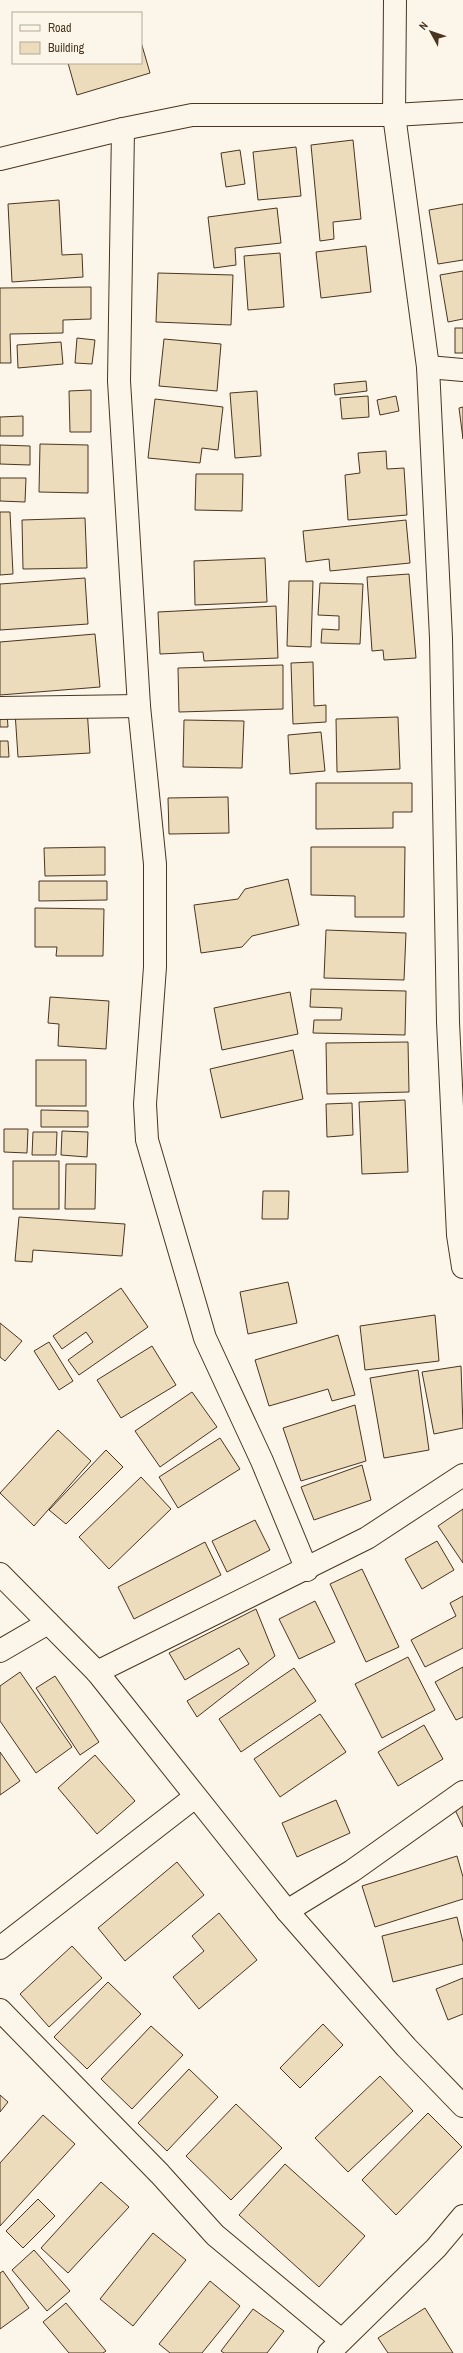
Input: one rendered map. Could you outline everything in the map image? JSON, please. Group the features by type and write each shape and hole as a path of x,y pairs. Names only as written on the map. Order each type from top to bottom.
{"street":[{"path":"396,0 394,115 428,367 441,638 448,1030 458,1235 463,1267"},
{"path":"0,159 122,129 192,115 394,115 463,112"},
{"path":"122,129 119,381 139,706 155,864 155,967 145,1104 147,1140 205,1338 262,1461 307,1570"},
{"path":"428,367 463,370"},
{"path":"0,708 139,706"},
{"path":"97,1672 307,1570 367,1538 463,1475"},
{"path":"0,1574 97,1672 287,1911 406,2048 463,2106"},
{"path":"0,1651 48,1623"},
{"path":"287,1911 352,1871 463,1792"},
{"path":"0,1948 195,1797"},
{"path":"0,2010 160,2174 215,2234 335,2347 436,2248 463,2216"}],"building":[{"path":"142,45 150,73 77,95 68,64 142,64"},
{"path":"353,140 361,219 333,222 334,239 320,241 311,145"},
{"path":"296,147 301,196 258,200 253,152"},
{"path":"240,150 245,184 226,187 221,153"},
{"path":"59,200 62,255 82,254 83,277 12,282 8,204"},
{"path":"463,204 463,260 438,264 429,210"},
{"path":"277,208 281,243 235,248 236,265 214,268 208,217"},
{"path":"366,246 371,292 321,298 316,252"},
{"path":"280,253 284,307 248,310 244,256"},
{"path":"463,271 463,319 448,322 440,275"},
{"path":"158,273 233,275 231,325 156,322"},
{"path":"91,287 91,319 63,320 63,333 10,334 11,363 0,363 0,288"},
{"path":"455,328 463,328 463,353 455,353"},
{"path":"77,338 95,340 92,364 75,363"},
{"path":"164,339 221,344 217,391 159,386"},
{"path":"61,342 63,364 18,368 17,345"},
{"path":"366,381 367,391 335,395 334,384"},
{"path":"91,390 91,432 70,432 69,391"},
{"path":"257,391 261,456 235,458 230,393"},
{"path":"368,396 369,417 342,419 340,398"},
{"path":"396,396 399,411 380,415 377,400"},
{"path":"155,399 223,407 218,450 202,448 200,463 148,458"},
{"path":"463,407 463,439 459,408"},
{"path":"23,416 23,436 0,436 0,417"},
{"path":"40,444 88,445 88,493 39,492"},
{"path":"0,445 30,446 30,465 0,464"},
{"path":"386,451 387,469 404,468 407,515 348,520 345,475 360,473 358,453"},
{"path":"196,474 243,474 242,511 195,510"},
{"path":"0,478 26,478 25,502 0,501"},
{"path":"0,512 10,512 13,574 0,575"},
{"path":"85,518 87,568 23,569 22,520"},
{"path":"406,520 410,563 330,571 329,559 306,562 303,531"},
{"path":"265,558 267,602 195,605 194,561"},
{"path":"409,574 416,658 384,660 383,650 372,651 367,577"},
{"path":"85,578 88,624 0,630 0,584"},
{"path":"289,581 313,581 311,647 287,646"},
{"path":"320,583 363,584 360,644 321,643 322,629 339,630 339,616 318,615"},
{"path":"276,606 278,658 204,661 203,652 160,654 158,612"},
{"path":"95,634 100,687 0,695 0,642"},
{"path":"313,662 314,706 326,705 326,722 293,724 291,663"},
{"path":"283,665 283,709 179,712 178,668"},
{"path":"87,708 90,753 18,757 15,712"},
{"path":"7,713 8,727 0,727 0,714"},
{"path":"398,717 400,769 337,772 336,719"},
{"path":"184,720 244,721 242,768 183,767"},
{"path":"321,732 325,771 290,774 288,735"},
{"path":"0,741 8,741 9,757 0,757"},
{"path":"316,783 412,783 412,812 393,812 393,828 316,829"},
{"path":"228,797 229,833 169,834 168,798"},
{"path":"105,847 105,875 45,876 44,848"},
{"path":"311,847 405,847 404,917 355,917 355,896 311,895"},
{"path":"288,879 299,925 252,936 242,947 201,953 194,905 238,899 245,889"},
{"path":"39,881 107,881 107,900 39,901"},
{"path":"35,908 104,909 103,956 56,956 57,947 35,947"},
{"path":"326,930 406,933 404,980 324,978"},
{"path":"311,989 406,991 405,1035 313,1033 314,1020 341,1020 342,1008 310,1007"},
{"path":"290,992 298,1034 222,1050 214,1008"},
{"path":"50,997 109,1001 106,1049 58,1046 59,1024 48,1023"},
{"path":"408,1042 409,1092 327,1094 326,1043"},
{"path":"293,1050 303,1099 221,1118 210,1069"},
{"path":"36,1060 86,1060 86,1106 36,1106"},
{"path":"405,1100 408,1172 362,1174 359,1102"},
{"path":"352,1103 353,1135 327,1137 326,1104"},
{"path":"41,1110 88,1111 88,1127 41,1127"},
{"path":"4,1129 28,1129 27,1153 4,1152"},
{"path":"62,1131 88,1132 87,1157 61,1155"},
{"path":"33,1132 57,1132 56,1155 32,1155"},
{"path":"13,1161 59,1161 59,1209 13,1209"},
{"path":"66,1164 96,1164 95,1209 65,1209"},
{"path":"263,1191 289,1191 288,1219 262,1219"},
{"path":"19,1217 125,1224 122,1256 33,1250 32,1262 15,1261"},
{"path":"288,1282 297,1323 248,1334 240,1292"},
{"path":"121,1288 148,1327 79,1375 68,1360 93,1342 86,1332 62,1349 53,1336"},
{"path":"435,1315 439,1361 365,1370 360,1326"},
{"path":"0,1323 22,1341 5,1361 0,1357"},
{"path":"338,1335 355,1395 332,1401 328,1389 269,1406 255,1360"},
{"path":"49,1342 73,1381 59,1390 34,1351"},
{"path":"152,1346 176,1385 121,1418 97,1380"},
{"path":"461,1366 463,1428 434,1434 422,1372"},
{"path":"418,1370 429,1450 384,1458 370,1378"},
{"path":"192,1392 217,1427 160,1467 135,1431"},
{"path":"355,1405 366,1461 301,1481 283,1428"},
{"path":"58,1430 91,1461 34,1526 0,1493"},
{"path":"220,1438 240,1469 178,1508 159,1477"},
{"path":"106,1450 123,1467 66,1524 49,1510"},
{"path":"362,1465 371,1500 314,1520 301,1487"},
{"path":"141,1477 171,1509 109,1569 79,1537"},
{"path":"463,1509 463,1563 438,1526"},
{"path":"255,1520 270,1550 227,1572 212,1541"},
{"path":"437,1541 454,1570 422,1589 405,1559"},
{"path":"205,1542 221,1575 134,1619 118,1587"},
{"path":"362,1569 399,1647 366,1662 330,1584"},
{"path":"463,1596 463,1648 425,1667 411,1640 456,1616 450,1603"},
{"path":"315,1601 335,1642 299,1659 279,1619"},
{"path":"256,1609 275,1656 197,1717 187,1701 249,1664 239,1648 185,1680 169,1653"},
{"path":"408,1657 435,1710 382,1738 355,1684"},
{"path":"463,1667 463,1717 456,1720 435,1682"},
{"path":"294,1668 316,1701 241,1752 219,1719"},
{"path":"20,1672 72,1747 36,1773 0,1721 0,1686"},
{"path":"55,1676 99,1742 80,1755 36,1688"},
{"path":"320,1714 346,1752 280,1797 254,1759"},
{"path":"424,1725 443,1759 398,1786 378,1752"},
{"path":"0,1752 20,1781 0,1795"},
{"path":"95,1755 135,1801 97,1834 58,1788"},
{"path":"463,1796 463,1827 451,1801"},
{"path":"336,1800 350,1833 297,1857 282,1823"},
{"path":"457,1856 463,1877 463,1899 375,1927 362,1886"},
{"path":"177,1862 204,1895 125,1961 98,1928"},
{"path":"219,1913 257,1960 199,2009 173,1977 204,1951 192,1936"},
{"path":"457,1917 463,1942 463,1964 393,1982 382,1936"},
{"path":"72,1946 102,1978 49,2027 20,1994"},
{"path":"463,1978 463,2014 448,2020 436,1989"},
{"path":"108,1982 141,2014 87,2069 54,2037"},
{"path":"323,2024 343,2045 300,2088 280,2068"},
{"path":"151,2026 183,2055 132,2109 101,2079"},
{"path":"189,2069 218,2097 167,2151 138,2123"},
{"path":"380,2076 413,2111 348,2172 315,2138"},
{"path":"0,2095 8,2102 0,2112"},
{"path":"236,2104 282,2148 231,2200 186,2156"},
{"path":"428,2113 462,2147 396,2215 362,2180"},
{"path":"43,2115 75,2144 0,2226 0,2163"},
{"path":"285,2164 365,2236 319,2287 239,2215"},
{"path":"101,2182 129,2207 68,2273 41,2248"},
{"path":"38,2199 55,2216 23,2248 6,2231"},
{"path":"153,2233 186,2260 133,2326 100,2299"},
{"path":"34,2250 70,2291 47,2311 12,2270"},
{"path":"3,2271 29,2308 0,2329 0,2273"},
{"path":"210,2281 240,2306 202,2353 170,2353 159,2344"},
{"path":"66,2303 106,2351 103,2353 69,2353 43,2322"},
{"path":"425,2308 453,2353 388,2353 378,2338"},
{"path":"253,2309 284,2331 267,2353 224,2353 221,2351"}]}
